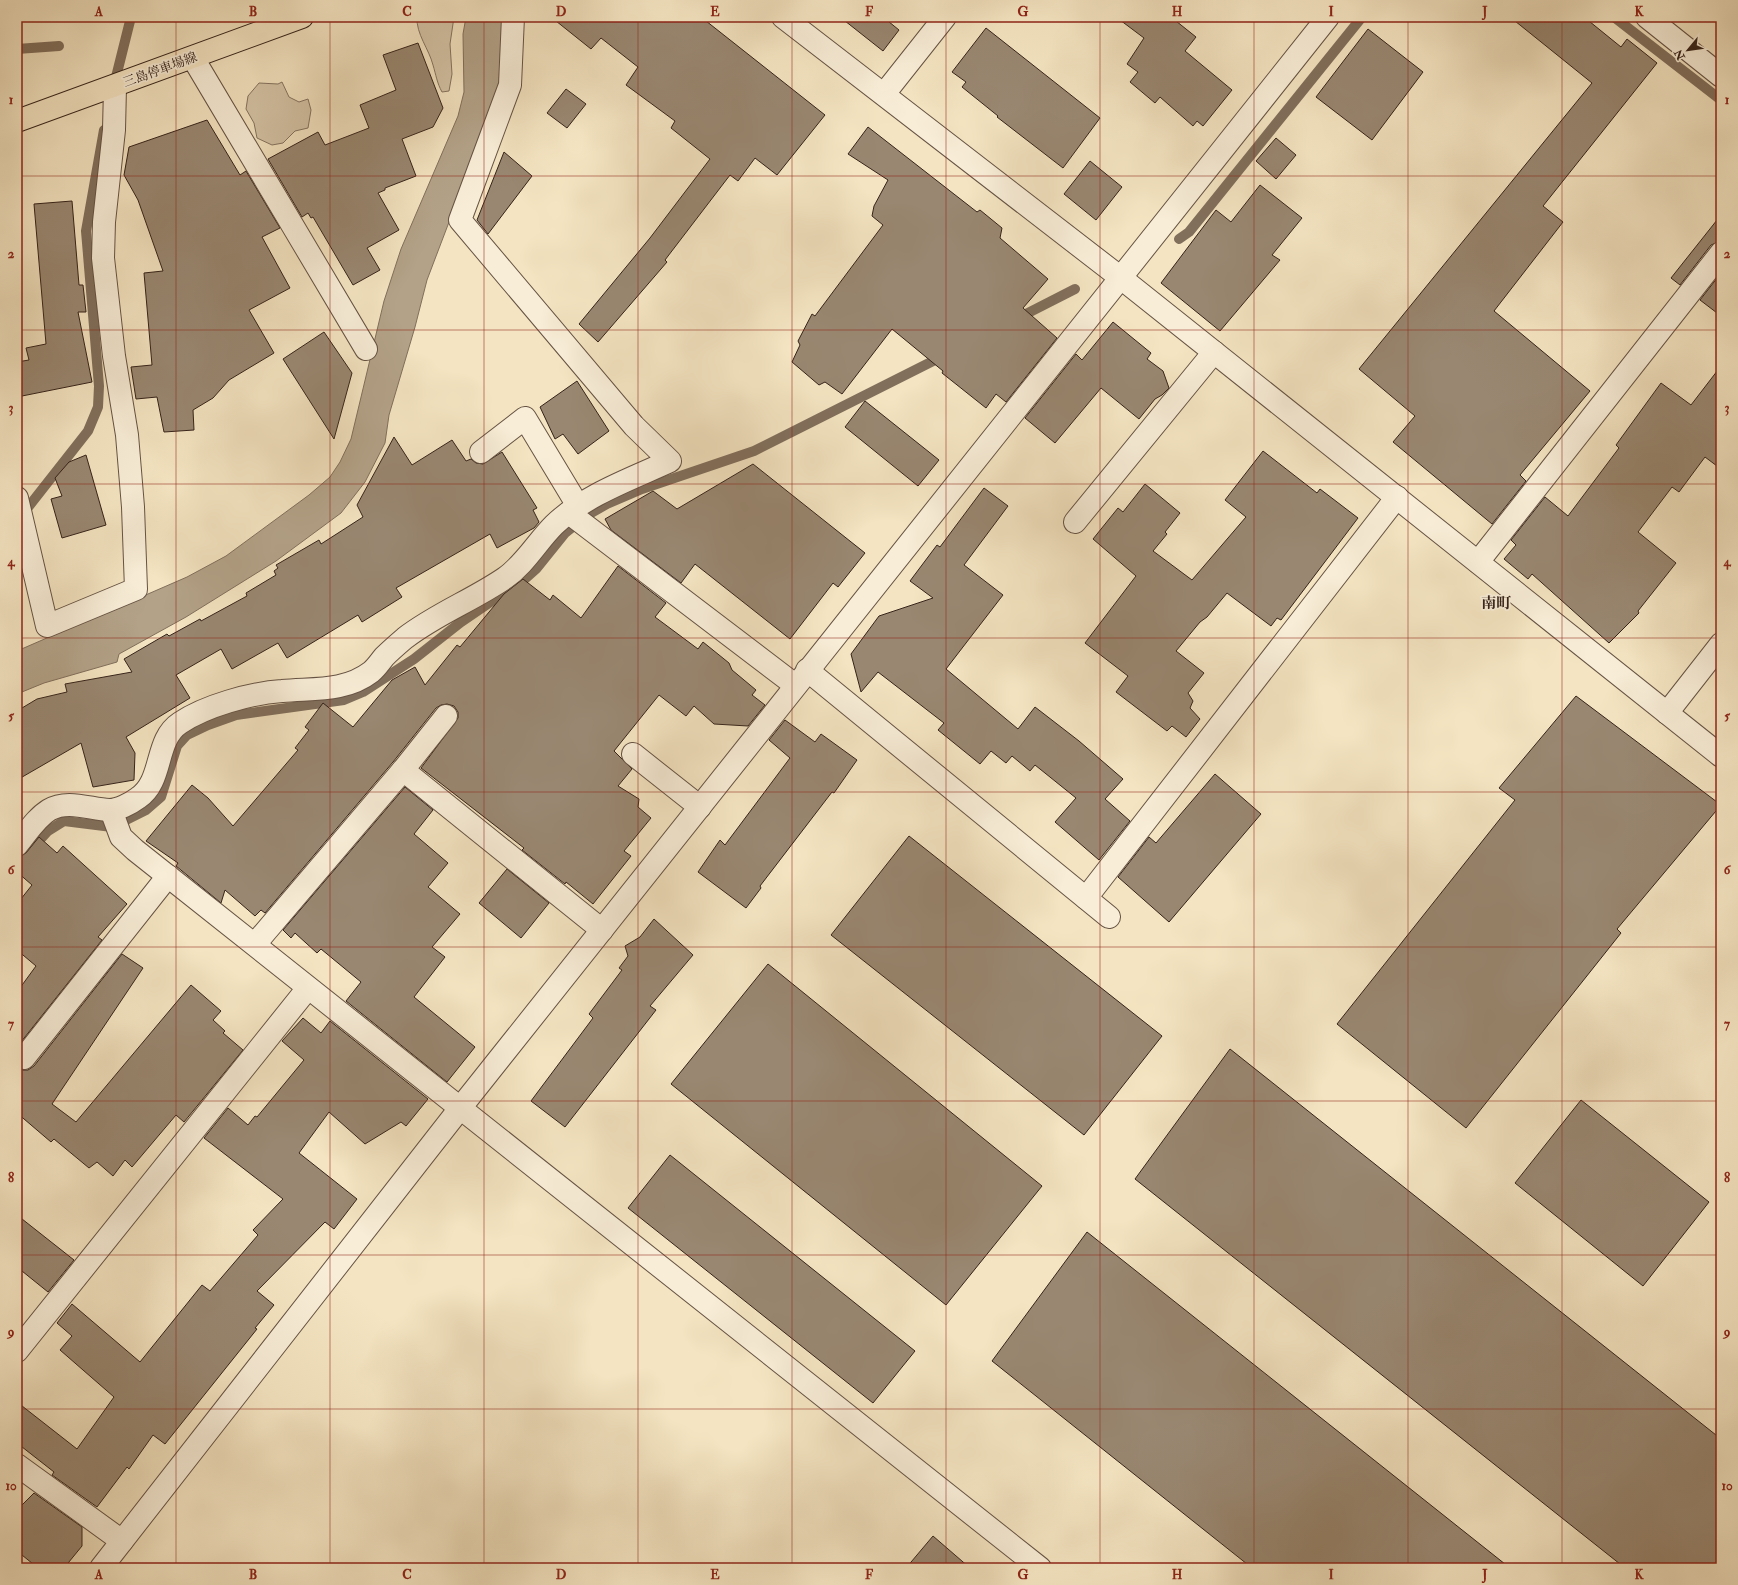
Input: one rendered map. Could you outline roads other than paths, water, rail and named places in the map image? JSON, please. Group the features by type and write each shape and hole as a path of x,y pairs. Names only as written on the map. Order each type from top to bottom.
{"main road":[{"name":"三島停車場線","path":"17,121 302,17"}],"street":[{"path":"17,845 35,823 49,810 56,807 79,805 111,810 128,804 141,797 151,785 162,749 170,733 179,723 213,707 249,697 281,691 328,690 349,684 371,672 405,638 435,618 506,577 534,549 554,525 573,510 606,491 670,461 634,426 460,220 510,85 513,17"},
{"path":"783,17 1121,278 1721,756"},
{"path":"884,94 945,17"},
{"path":"100,1568 461,1107 1328,17"},
{"path":"1647,17 1721,76"},
{"path":"193,58 366,350"},
{"path":"17,498 47,626 136,589 133,507 127,435 114,356 103,258 104,222 114,130 115,86"},
{"path":"1478,562 1721,254"},
{"path":"1075,522 1214,352"},
{"path":"481,452 526,418 573,510 801,678 1110,917"},
{"path":"1086,898 1397,497"},
{"path":"1667,713 1721,644"},
{"path":"255,944 403,770 446,716"},
{"path":"633,754 700,807"},
{"path":"403,770 602,930"},
{"path":"111,810 121,837 168,876 1040,1568"},
{"path":"24,1058 168,876"},
{"path":"17,1351 308,988"},
{"path":"17,1465 122,1540"}],"waterway":[{"path":"114,85 131,17"},
{"path":"1179,239 1189,232 1362,17"},
{"path":"1614,17 1721,100"},
{"path":"17,49 59,46"},
{"path":"22,515 88,431 98,407 99,386 86,231 104,130"},
{"path":"1016,319 1075,289"},
{"path":"17,865 48,831 64,821 112,827 146,810 161,797 177,746 187,735 208,725 236,715 344,700 363,692 414,659 461,622 527,577 536,569 565,533 586,516 607,504 642,489 754,451 943,356"}],"district":[{"name":"南町","path":"1496,603"}]}
